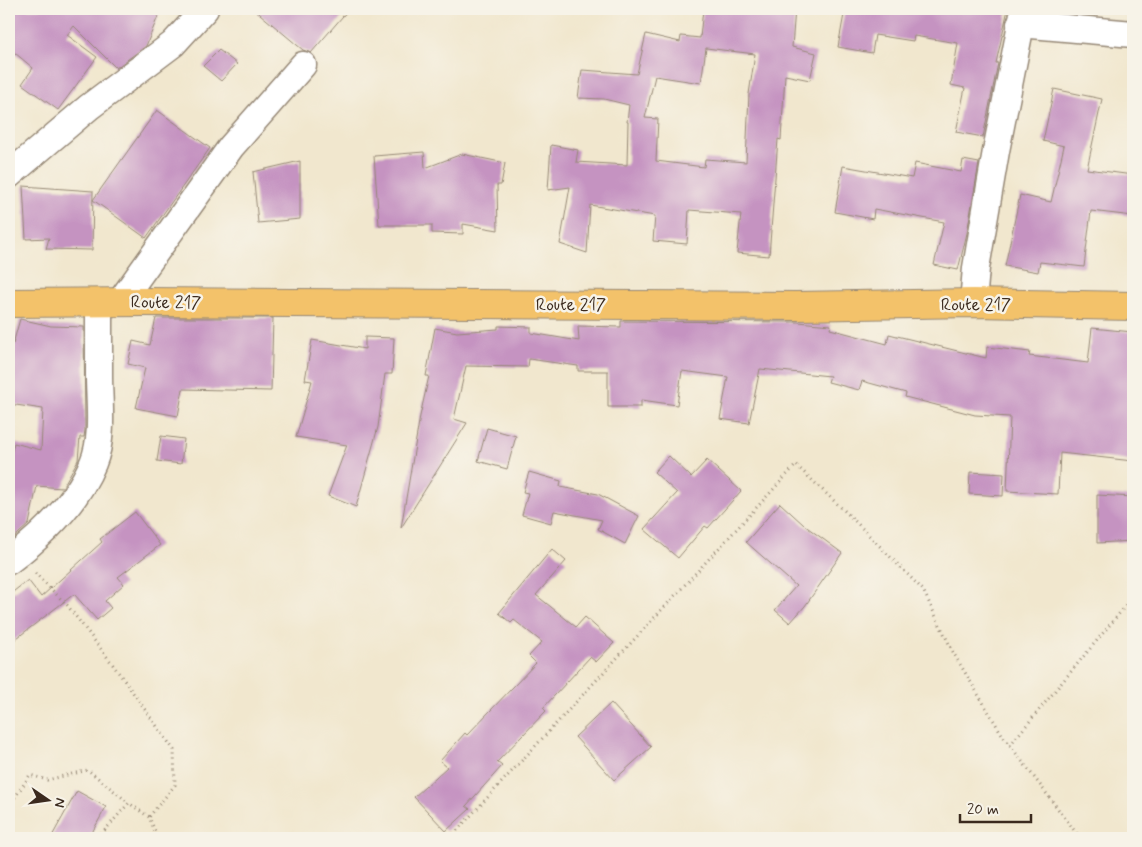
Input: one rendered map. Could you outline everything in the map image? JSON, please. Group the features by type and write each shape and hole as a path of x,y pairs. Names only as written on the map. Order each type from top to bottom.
{"main road":[{"name":"Route 217","path":"9,303 796,306 973,303 1133,306"}],"street":[{"path":"9,175 89,107 173,44 205,9"},
{"path":"973,303 976,268 984,219 1022,16 1133,34"},
{"path":"13,558 59,515 82,484 93,462 98,443 110,302 231,147 303,65"}],"path":[{"path":"450,838 796,465 923,590 954,654 1003,736 1080,838"},
{"path":"13,558 67,605 174,750 175,785 148,817"},
{"path":"1010,745 1133,597"},
{"path":"9,806 30,775 47,780 88,770 148,817 158,838"},
{"path":"98,838 129,803"}],"building":[{"path":"9,9 161,9 146,46 116,68 74,26 67,35 97,57 58,110 22,84 33,68 9,48"},
{"path":"254,9 349,9 311,53 303,50"},
{"path":"703,9 795,9 792,47 816,53 810,80 785,75 781,140 778,139 769,256 737,253 741,214 689,210 687,244 653,241 655,216 590,205 587,253 560,244 570,187 548,190 551,145 578,150 576,162 627,165 629,105 604,99 578,98 582,70 637,74 646,34 680,42 681,36 700,38","holes":["706,48 755,54 749,94 746,162 705,159 704,167 656,161 658,119 645,118 655,76 701,83"]},
{"path":"845,9 1008,9 983,137 956,132 965,88 951,85 958,43 914,36 913,41 875,35 872,53 838,47"},
{"path":"219,50 237,64 221,81 203,66"},
{"path":"1054,89 1102,99 1087,169 1133,175 1133,216 1091,211 1084,267 1040,262 1038,272 1005,266 1020,195 1051,202 1064,146 1043,141"},
{"path":"157,110 210,148 146,238 93,200"},
{"path":"424,152 425,168 462,154 505,163 501,185 497,185 498,230 463,224 463,234 432,233 432,225 379,225 374,156"},
{"path":"963,160 979,163 967,233 958,270 934,265 944,222 874,209 873,219 835,212 843,166 912,178 915,163 961,172"},
{"path":"300,161 300,219 258,223 253,172"},
{"path":"23,186 93,191 92,250 46,249 49,238 26,239"},
{"path":"156,318 273,318 271,391 183,389 178,416 136,408 145,368 128,364 133,341 150,345"},
{"path":"20,319 51,326 84,327 85,430 84,437 80,437 78,460 62,488 37,486 29,524 9,542 9,462 14,443 41,450 43,409 9,404 9,343 13,344"},
{"path":"621,321 798,322 831,325 830,329 887,344 889,334 986,358 987,347 1030,352 1029,356 1088,363 1092,328 1133,332 1133,461 1060,453 1058,494 1007,491 1010,417 975,415 905,397 906,393 862,381 859,390 828,382 830,376 760,369 749,423 720,419 728,377 682,371 677,405 641,400 641,407 608,407 608,371 578,371 578,366 529,359 528,367 466,366 454,419 467,423 401,528 420,416 429,376 426,376 435,328 457,332 498,329 498,326 531,327 531,333 579,341 578,326 621,327"},
{"path":"365,337 394,338 392,374 385,374 378,427 356,507 328,496 347,445 296,437 312,381 305,380 312,340 365,349"},
{"path":"487,428 516,436 507,469 478,461"},
{"path":"161,436 184,439 181,464 157,461"},
{"path":"669,456 691,477 707,460 741,491 708,528 705,526 678,558 644,529 677,493 654,472"},
{"path":"529,472 561,481 560,487 598,494 639,516 625,544 598,529 602,520 554,511 551,523 522,515 528,493 523,492"},
{"path":"970,472 1004,474 1003,496 969,494"},
{"path":"1097,495 1133,497 1133,541 1097,543"},
{"path":"780,503 804,525 842,553 805,606 790,623 775,610 796,586 746,542"},
{"path":"135,512 160,545 118,577 124,584 105,601 111,608 97,620 74,594 13,641 9,636 9,626 12,623 9,618 9,595 28,580 41,597 102,542 100,539"},
{"path":"552,549 566,561 536,595 576,627 585,617 614,643 596,662 590,657 543,708 546,711 497,762 502,766 466,806 470,809 446,831 414,797 447,767 440,761 465,733 467,735 536,663 529,656 542,642 514,620 511,623 499,613"},
{"path":"611,703 651,747 614,780 575,737"},
{"path":"77,791 106,807 89,838 51,838"}]}
